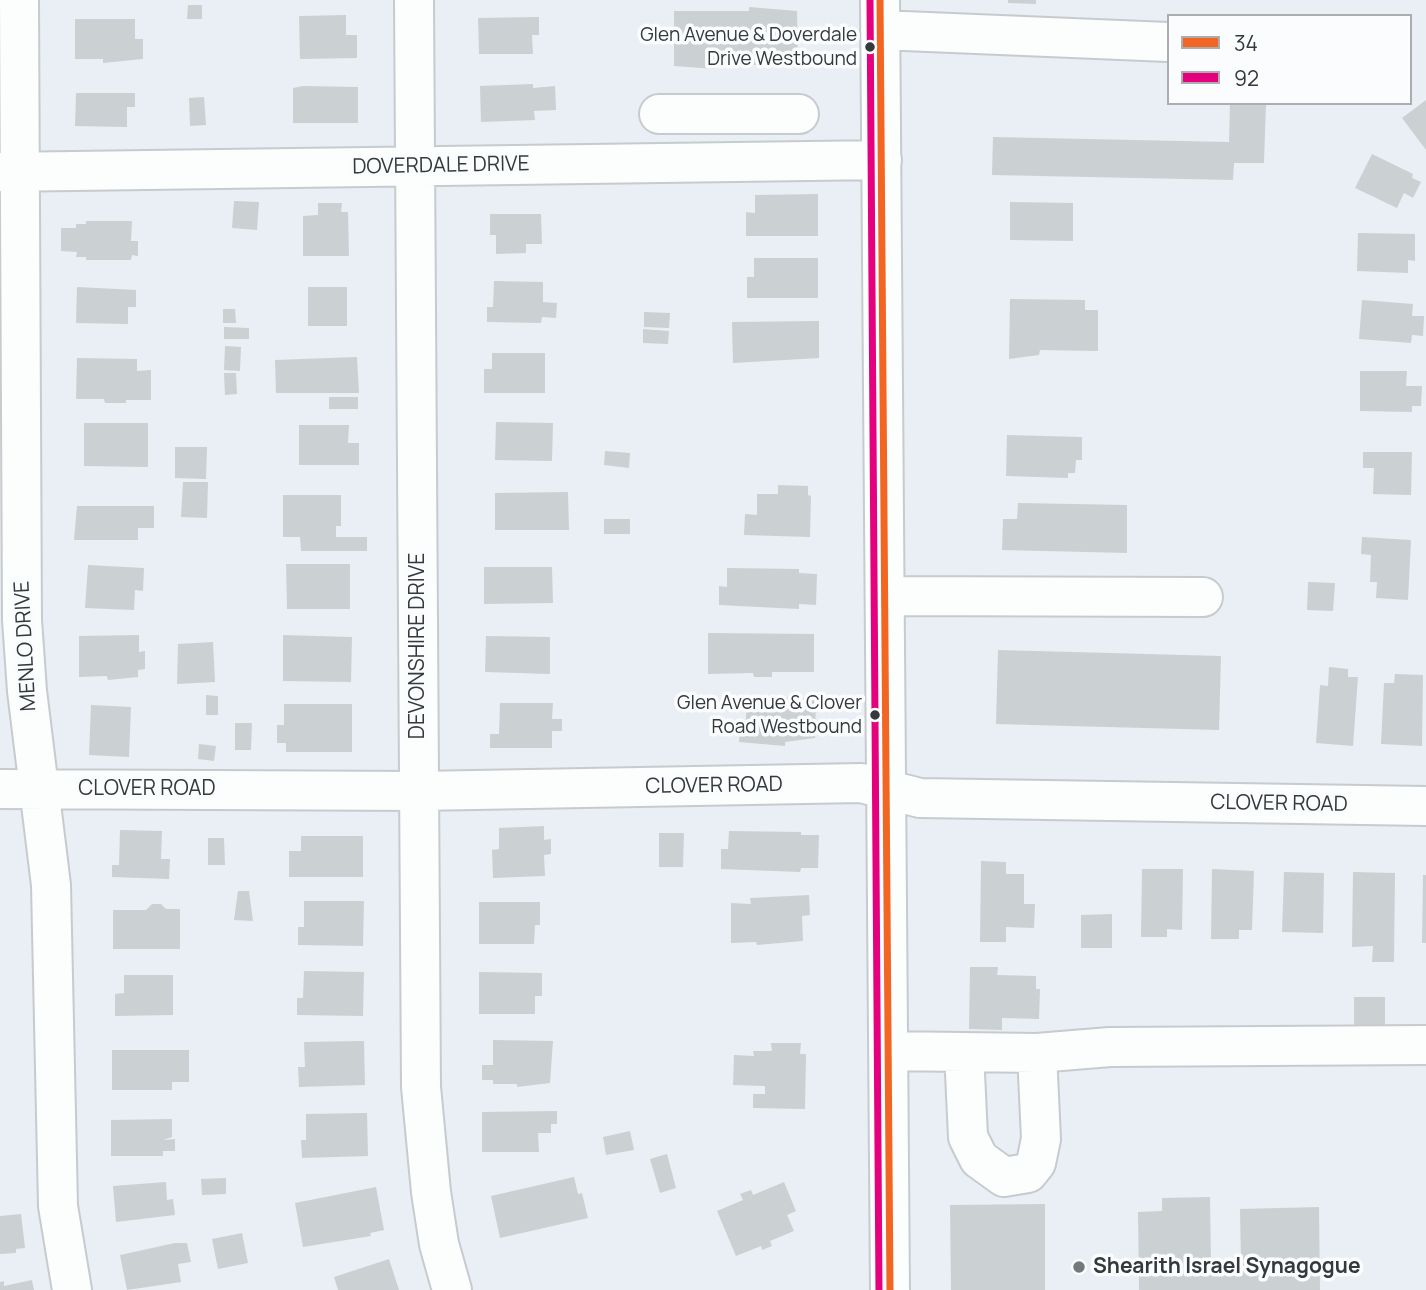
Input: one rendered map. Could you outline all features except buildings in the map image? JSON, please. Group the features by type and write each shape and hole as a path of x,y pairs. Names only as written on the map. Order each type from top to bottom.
{"street":[{"name":"MENLO DRIVE","path":"19,0 10,172 22,620 38,789 52,899 58,1206 72,1290"},
{"name":"DEVONSHIRE DRIVE","path":"414,0 423,1125 439,1244 452,1290"},
{"path":"890,1290 880,15 1167,42"},
{"path":"732,113 732,162"},
{"path":"659,114 799,114"},
{"name":"DOVERDALE DRIVE","path":"10,172 881,160"},
{"path":"885,596 1203,597"},
{"name":"CLOVER ROAD","path":"0,789 419,791 861,783 920,798 1426,806"},
{"path":"888,1051 1037,1053 1110,1047 1426,1045"},
{"path":"964,1052 968,1137 979,1160 1004,1177 1028,1173 1036,1163 1041,1139 1037,1053"}],"transit line":[{"name":"92","path":"870,0 879,1290"},
{"name":"34","path":"880,0 890,1290"}],"place":[{"name":"Glen Avenue & Doverdale Drive Westbound","path":"870,47"},
{"name":"Glen Avenue & Clover Road Westbound","path":"875,715"},
{"name":"Shearith Israel Synagogue","path":"1079,1267"}]}
